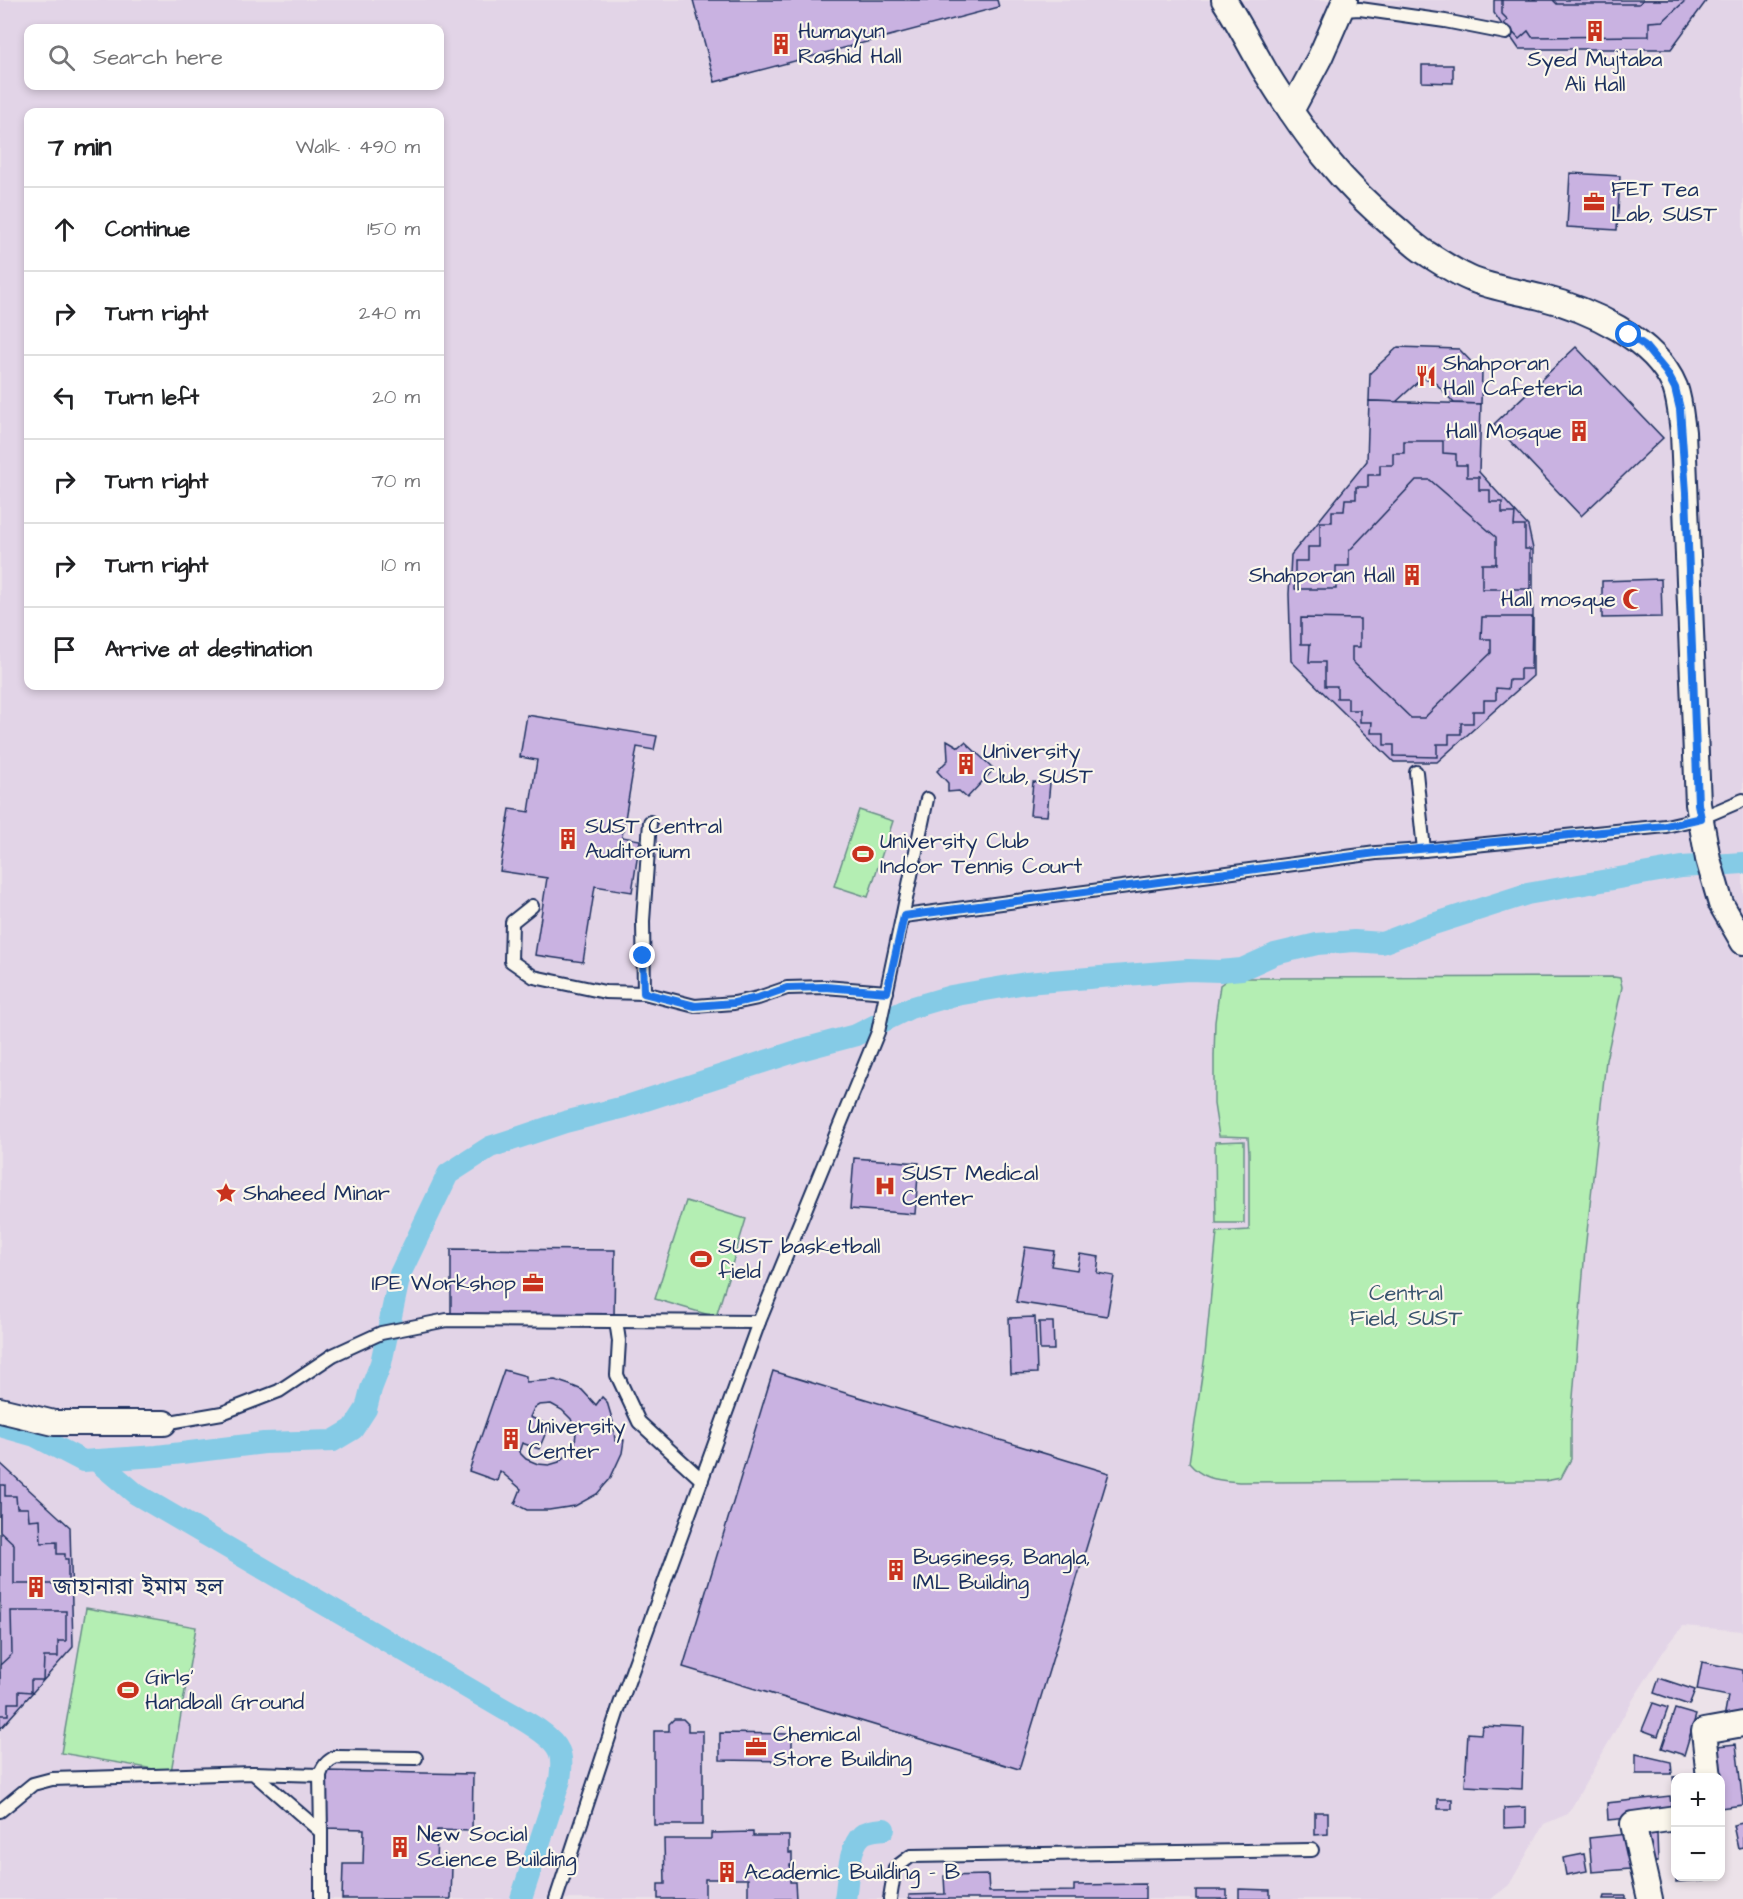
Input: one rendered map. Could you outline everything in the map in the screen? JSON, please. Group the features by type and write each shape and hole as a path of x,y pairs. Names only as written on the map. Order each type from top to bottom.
{"street":[{"path":"1224,0 1306,135 1331,167 1355,193 1425,253 1469,278 1488,285 1542,297 1606,322 1644,345 1667,373 1675,388 1683,432 1698,804 1721,904 1743,942"},
{"path":"1292,111 1343,5"},
{"path":"0,1410 54,1424 164,1423"},
{"path":"1708,1773 1704,1731 1743,1724"},
{"path":"1650,1899 1633,1824 1671,1819"}],"lane":[{"path":"1343,5 1506,33"},
{"path":"1416,772 1424,850"},
{"path":"556,1899 619,1707 759,1322 878,1032 927,799"},
{"path":"904,916 1364,854 1666,826 1701,818 1743,800"},
{"path":"644,993 643,921 650,822"},
{"path":"532,906 512,922 511,961 534,977 604,992 644,993 695,1006 734,1003 787,988 825,987 887,992"},
{"path":"164,1423 222,1413 279,1391 333,1355 381,1333 447,1320 759,1322"},
{"path":"616,1321 619,1341 617,1375 639,1422 702,1480"},
{"path":"321,1899 320,1775 323,1767 336,1757 416,1758"},
{"path":"0,1811 33,1784 52,1779 252,1773 320,1775"},
{"path":"252,1773 321,1832"},
{"path":"890,1899 894,1868 911,1856 1312,1850"}],"shaded area":[{"path":"0,0 1743,0 1743,1631 1683,1626 1665,1649 1632,1701 1568,1814 1544,1824 1509,1885 1491,1899 0,1899"}],"green space":[{"name":"University Club Indoor Tennis Court","path":"859,810 893,821 868,897 834,886"},
{"name":"Central Field, SUST","path":"1248,978 1620,978 1622,987 1606,1060 1585,1250 1571,1422 1571,1459 1561,1478 1545,1481 1239,1482 1212,1478 1194,1469 1189,1463 1205,1355 1217,1232 1249,1230 1248,1137 1219,1136 1214,1104 1215,1022 1220,985 1227,980"},
{"path":"1244,1141 1244,1223 1216,1223 1215,1142"},
{"name":"SUST basketball field","path":"686,1201 746,1219 716,1317 655,1299"},
{"name":"Girls' Handball Ground","path":"86,1608 196,1627 171,1772 61,1753"}],"building":[{"name":"Humayun Rashid Hall","path":"693,0 997,0 999,7 715,82"},
{"name":"Syed Mujtaba Ali Hall","path":"1494,0 1707,0 1671,49 1519,49 1494,13"},
{"path":"1502,0 1553,0 1557,4 1639,4 1643,0 1686,0 1663,21 1649,22 1649,36 1532,37 1528,31 1519,39 1504,23 1508,20 1502,14"},
{"path":"1422,65 1453,65 1453,83 1422,82"},
{"name":"FET Tea Lab, SUST","path":"1570,173 1620,176 1617,230 1567,227"},
{"name":"Shahporan Hall Cafeteria","path":"1398,347 1459,349 1482,373 1481,404 1454,403 1432,379 1421,379 1396,402 1369,401 1370,373"},
{"name":"Hall Mosque","path":"1576,347 1663,438 1581,516 1494,424"},
{"name":"Shahporan Hall","path":"1369,401 1481,404 1479,472 1528,526 1533,549 1533,676 1437,762 1394,762 1291,661 1289,594 1291,555 1367,461"},
{"path":"1404,441 1443,441 1443,453 1456,454 1456,465 1467,465 1467,477 1479,477 1479,490 1490,490 1490,502 1502,502 1502,513 1515,513 1514,526 1525,526 1525,549 1530,549 1530,589 1482,589 1482,564 1496,564 1496,537 1430,480 1416,480 1349,551 1349,566 1336,566 1336,589 1295,589 1295,561 1308,561 1308,547 1320,547 1320,522 1332,522 1332,511 1344,511 1345,499 1356,499 1356,487 1368,487 1368,475 1380,475 1380,465 1393,465 1393,453 1404,453"},
{"path":"1661,579 1662,617 1602,618 1602,581"},
{"path":"1482,617 1532,617 1531,669 1520,669 1520,680 1509,680 1508,689 1496,688 1496,700 1484,700 1484,711 1473,711 1473,723 1461,723 1461,734 1449,734 1449,744 1437,744 1437,757 1394,756 1394,745 1384,745 1384,733 1371,733 1372,722 1360,722 1360,710 1348,710 1348,698 1337,698 1337,686 1325,686 1325,662 1309,662 1310,644 1301,644 1301,618 1360,619 1360,647 1352,647 1352,661 1411,718 1424,718 1491,653 1491,639 1481,639"},
{"name":"SUST Central Auditorium","path":"527,715 657,736 654,750 637,747 622,837 640,840 632,892 595,886 583,962 535,955 547,878 500,871 510,809 529,812 537,760 520,757"},
{"name":"University Club, SUST","path":"947,740 959,747 965,742 994,769 967,798 959,791 948,792 948,783 937,771 948,760"},
{"path":"1033,782 1050,783 1047,816 1030,815"},
{"name":"SUST Medical Center","path":"854,1158 919,1163 915,1214 850,1209"},
{"path":"1025,1247 1054,1251 1051,1266 1077,1270 1080,1254 1099,1257 1097,1273 1114,1276 1107,1316 1016,1302"},
{"name":"IPE Workshop","path":"451,1249 615,1250 614,1317 451,1316"},
{"path":"1035,1317 1037,1373 1011,1374 1009,1318"},
{"path":"1039,1322 1053,1322 1054,1350 1040,1350"},
{"name":"University Center","path":"504,1370 526,1376 526,1382 555,1380 570,1385 582,1390 596,1405 602,1397 607,1402 613,1422 615,1441 624,1440 622,1453 610,1479 597,1494 575,1506 549,1510 527,1510 515,1504 521,1489 500,1471 497,1481 469,1471","holes":["551,1404 571,1419 576,1432 572,1451 559,1462 549,1465 538,1464 526,1459 519,1452 522,1443 539,1449 549,1425 530,1417 534,1408"]},
{"name":"Bussiness, Bangla, IML Building","path":"773,1371 1109,1473 1019,1769 683,1667"},
{"name":"জাহানারা ইমাম হল","path":"0,1463 70,1527 73,1647 0,1729"},
{"path":"0,1485 5,1485 5,1496 16,1496 17,1508 28,1508 29,1520 40,1519 41,1543 57,1542 57,1554 65,1554 65,1559 68,1559 68,1584 14,1584 14,1544 0,1531"},
{"path":"11,1611 66,1611 66,1641 58,1641 58,1657 44,1657 43,1680 31,1680 31,1692 19,1691 19,1703 8,1703 8,1715 0,1715 0,1665 12,1654"},
{"path":"1702,1662 1743,1670 1743,1721 1724,1718 1728,1696 1697,1690"},
{"path":"1659,1678 1695,1690 1689,1705 1654,1693"},
{"path":"1653,1703 1668,1708 1658,1736 1642,1730"},
{"path":"1675,1709 1696,1715 1684,1755 1662,1748"},
{"path":"674,1719 683,1719 688,1724 688,1731 703,1731 703,1825 654,1825 654,1731 669,1731 669,1724"},
{"path":"1482,1726 1524,1728 1522,1789 1465,1786 1468,1733 1481,1734"},
{"name":"Chemical Store Building","path":"720,1733 792,1734 792,1761 720,1760"},
{"path":"1736,1744 1743,1805 1725,1807 1725,1773 1718,1773 1708,1747"},
{"path":"1636,1754 1671,1762 1671,1774 1636,1774"},
{"name":"New Social Science Building","path":"325,1771 473,1774 472,1831 437,1830 436,1866 452,1866 451,1899 342,1899 343,1864 363,1864 364,1829 324,1828"},
{"path":"1670,1796 1671,1814 1608,1820 1607,1803"},
{"path":"1438,1799 1452,1799 1452,1809 1438,1809"},
{"path":"1526,1807 1526,1827 1504,1828 1504,1808"},
{"path":"1315,1812 1328,1812 1328,1834 1315,1835"},
{"path":"1743,1823 1743,1847 1738,1848 1733,1825"},
{"name":"Academic Building - B","path":"753,1832 753,1836 789,1836 789,1853 792,1853 790,1882 795,1882 796,1899 748,1899 748,1879 705,1879 705,1899 658,1899 658,1884 665,1884 664,1839 711,1839 711,1833"},
{"path":"1627,1834 1630,1869 1592,1872 1589,1838"},
{"path":"1657,1834 1658,1862 1643,1863 1641,1835"},
{"path":"1584,1854 1587,1871 1566,1875 1563,1858"},
{"path":"988,1875 989,1892 1074,1891 1074,1885 1145,1884 1145,1899 909,1899 909,1895 945,1894 944,1876"},
{"path":"1239,1889 1270,1890 1270,1899 1239,1899"},
{"path":"1196,1890 1227,1890 1227,1899 1196,1899"},
{"path":"1604,1896 1626,1896 1626,1899 1603,1899"}],"waterway":[{"path":"0,1426 35,1436 83,1461 157,1456 264,1443 333,1441 353,1429 366,1409 381,1363 400,1274 448,1174 490,1147 565,1122 624,1107 800,1050 856,1035 910,1008 951,996 1026,983 1188,970 1242,969 1275,954 1317,944 1354,941 1382,943 1527,894 1682,867 1743,863"},
{"path":"96,1460 136,1494 525,1721 549,1738 560,1754 560,1780 521,1899"},
{"path":"845,1899 851,1856 857,1840 867,1832 884,1829"}],"place":[{"name":"Syed Mujtaba Ali Hall","path":"1595,31"},
{"name":"Humayun Rashid Hall","path":"781,44"},
{"name":"FET Tea Lab, SUST","path":"1594,202"},
{"name":"Shahporan Hall Cafeteria","path":"1426,376"},
{"name":"Hall Mosque","path":"1579,431"},
{"name":"Shahporan Hall","path":"1412,575"},
{"name":"Hall mosque","path":"1633,599"},
{"name":"University Club, SUST","path":"966,764"},
{"name":"SUST Central Auditorium","path":"568,839"},
{"name":"University Club Indoor Tennis Court","path":"863,854"},
{"name":"SUST Medical Center","path":"885,1186"},
{"name":"Shaheed Minar","path":"226,1193"},
{"name":"SUST basketball field","path":"701,1259"},
{"name":"IPE Workshop","path":"533,1283"},
{"name":"University Center","path":"511,1439"},
{"name":"Bussiness, Bangla, IML Building","path":"896,1570"},
{"name":"জাহানারা ইমাম হল","path":"36,1587"},
{"name":"Girls' Handball Ground","path":"128,1690"},
{"name":"Chemical Store Building","path":"756,1747"},
{"name":"New Social Science Building","path":"400,1847"},
{"name":"Academic Building - B","path":"727,1872"}],"route":[{"path":"643,956 644,993 695,1006 734,1003 787,988 825,987 887,992 904,916 1376,853 1666,826 1701,818 1698,804 1686,493 1680,409 1675,388 1667,373 1644,345 1629,335"}]}
